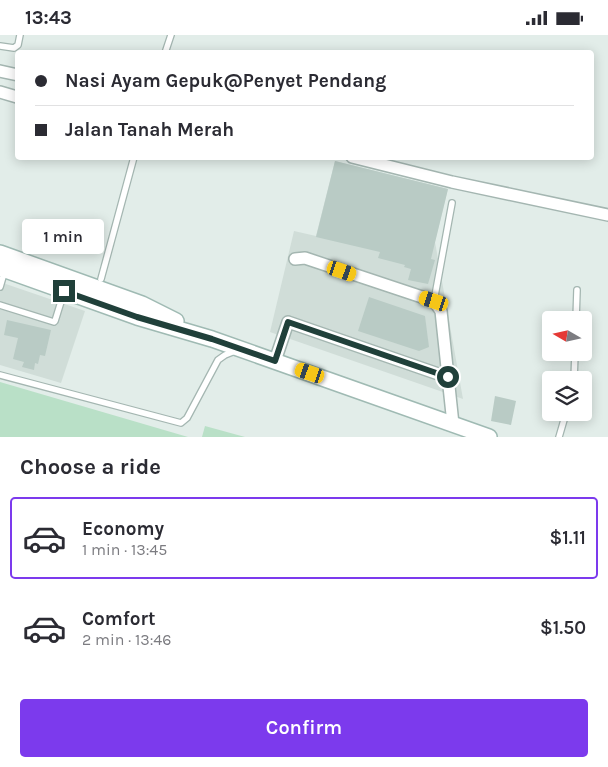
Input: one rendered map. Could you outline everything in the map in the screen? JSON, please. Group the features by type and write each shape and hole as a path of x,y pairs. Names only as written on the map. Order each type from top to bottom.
{"main road":[{"path":"0,253 66,284"},
{"path":"3,269 142,304 212,339 490,437"}],"street":[{"path":"0,71 15,74"},
{"path":"0,92 15,96"},
{"path":"364,160 452,182 608,215"},
{"path":"295,259 305,258 434,301 441,311 453,424"},
{"path":"275,361 288,322 448,377"}],"lane":[{"path":"0,46 17,47 20,35"},
{"path":"166,50 171,35"},
{"path":"101,279 133,160"},
{"path":"434,301 452,203"},
{"path":"0,287 3,269"},
{"path":"0,305 56,321 66,284"},
{"path":"576,311 577,290"},
{"path":"0,375 181,423 187,418 218,360 232,351 242,350"},
{"path":"558,437 563,421"}],"shaded area":[{"path":"335,161 448,189 435,242 463,399 270,332 294,231 316,236"},
{"path":"0,282 85,311 61,383 0,365"}],"green space":[{"path":"0,382 188,437 0,437"},
{"path":"205,426 245,437 202,437"}],"building":[{"path":"335,161 448,189 431,259 435,260 428,284 408,280 411,269 404,267 405,265 378,258 380,252 316,237"},
{"path":"369,297 425,316 429,347 419,351 358,331"},
{"path":"7,320 51,330 45,356 40,355 38,364 35,363 34,370 22,367 24,362 13,359 18,338 4,335"},
{"path":"495,396 516,401 511,425 491,421"}],"route":[{"path":"64,291 137,317 212,339 275,361 288,322 448,377"}]}
